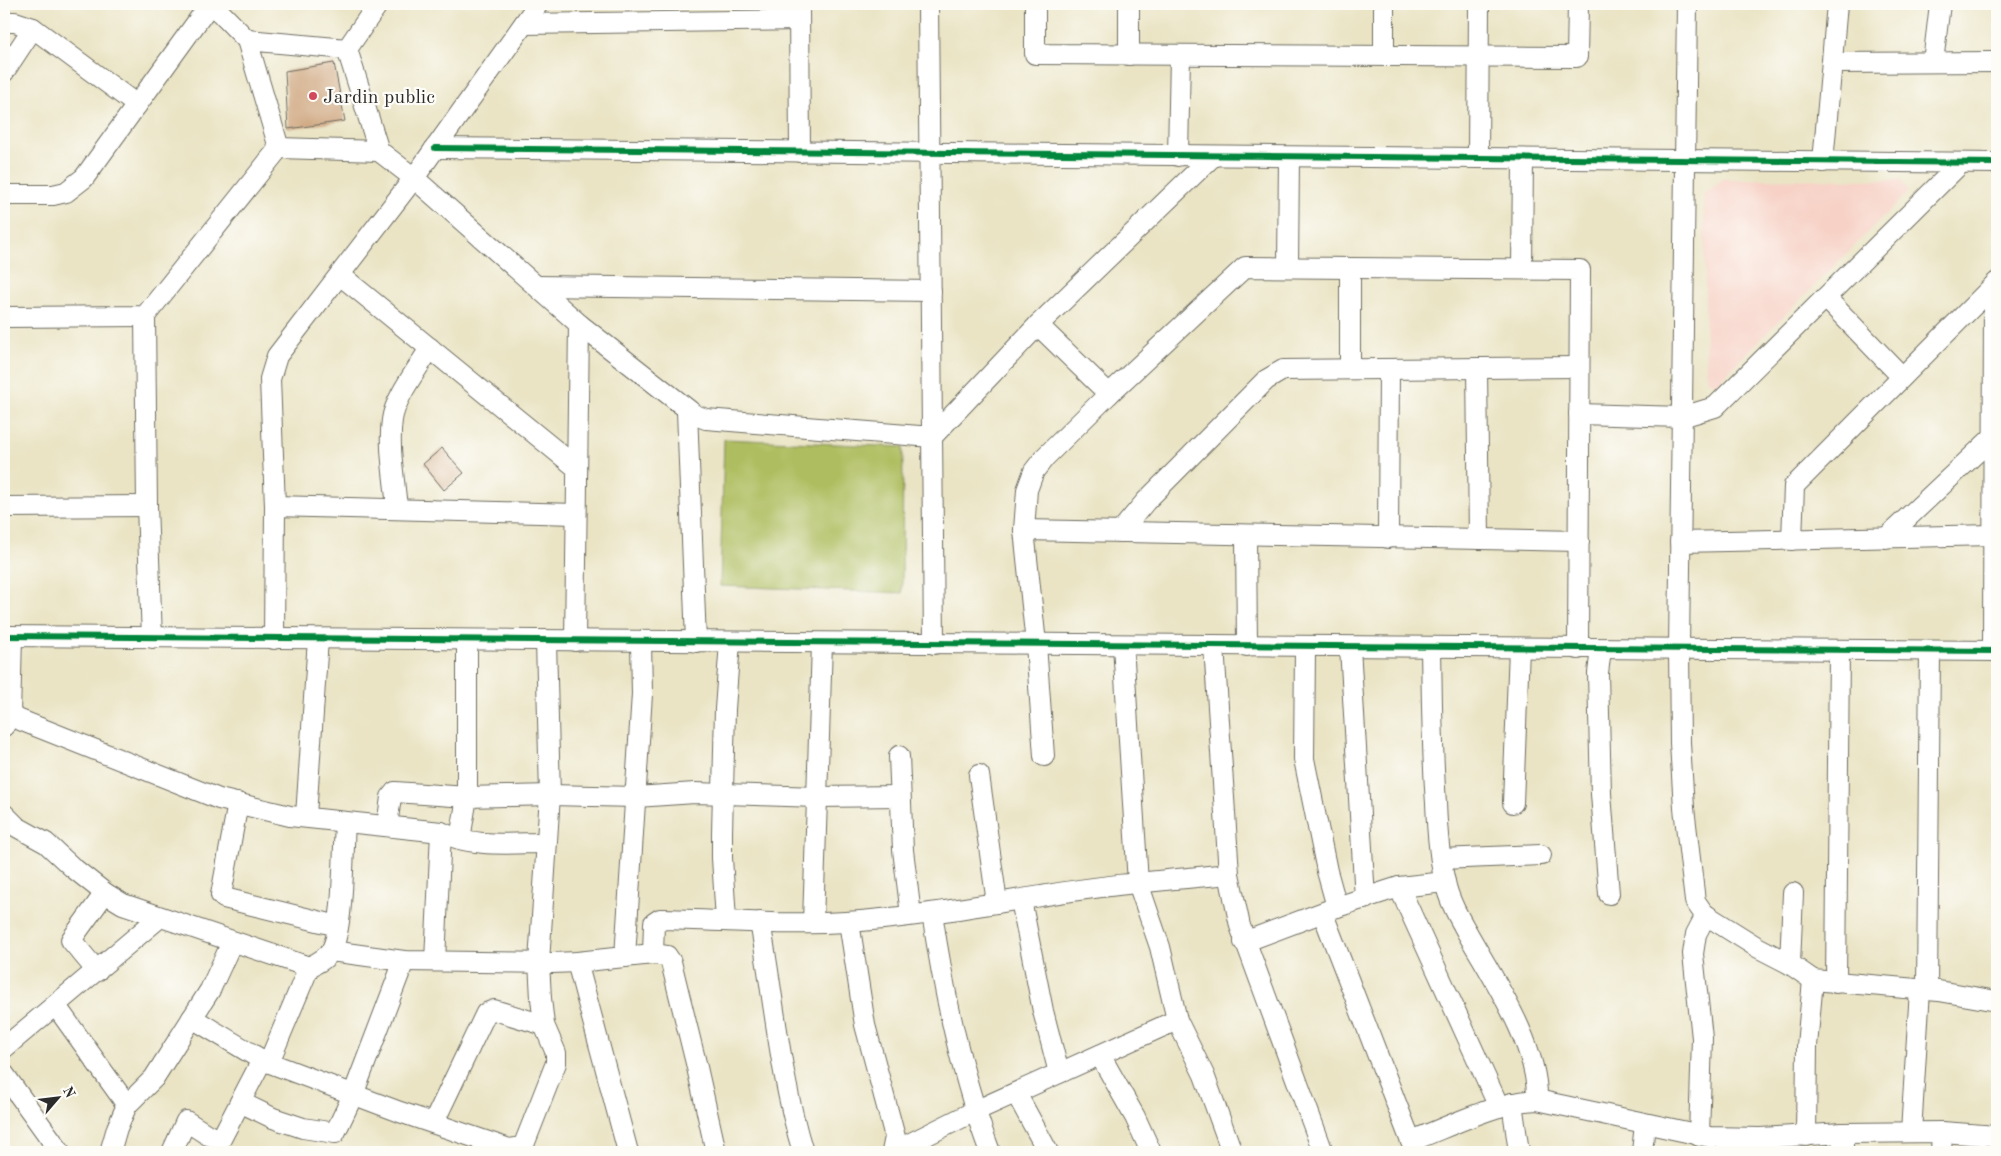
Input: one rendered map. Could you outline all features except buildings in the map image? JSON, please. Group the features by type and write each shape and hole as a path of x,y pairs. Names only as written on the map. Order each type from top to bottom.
{"street":[{"path":"4,195 66,192 84,178 211,4 247,40 280,148"},
{"path":"347,49 378,4"},
{"path":"274,638 275,506 270,379 272,367 278,356 414,178 538,4"},
{"path":"928,4 934,644"},
{"path":"1035,4 1035,54 1478,57 1577,57 1578,4"},
{"path":"1129,4 1129,55"},
{"path":"1384,4 1384,56"},
{"path":"1478,158 1479,4"},
{"path":"1687,4 1679,650 1680,743 1684,808 1695,901 1706,915 1757,947 1790,964 1813,980 1923,990 1997,1001"},
{"path":"1823,162 1837,4"},
{"path":"1934,62 1940,4"},
{"path":"524,24 799,12 800,152"},
{"path":"4,22 14,22 33,28 137,105"},
{"path":"4,72 33,28"},
{"path":"247,40 347,49"},
{"path":"347,49 379,151 414,178 579,324 688,410 706,419 932,437"},
{"path":"1178,156 1180,55"},
{"path":"1832,63 1997,62"},
{"path":"280,148 379,151"},
{"path":"152,638 147,506 145,316 280,148"},
{"path":"434,148 1997,164"},
{"path":"932,437 1038,325 1213,156"},
{"path":"1288,267 1289,157"},
{"path":"1522,269 1523,159"},
{"path":"1579,414 1682,417 1715,407 1962,163"},
{"path":"1044,756 1036,644 1024,530 1027,490 1034,471 1045,457 1109,394 1245,267 1580,270 1578,649"},
{"path":"1350,268 1350,369"},
{"path":"340,275 577,468"},
{"path":"1792,540 1794,486 1996,283"},
{"path":"546,843 486,842 460,839 441,832 306,816 290,816 219,799 7,721 8,636 1995,651 1993,536 1996,283"},
{"path":"537,286 931,291"},
{"path":"1826,298 1902,377"},
{"path":"4,317 145,316"},
{"path":"575,641 579,324"},
{"path":"1038,325 1109,394"},
{"path":"397,509 392,420 399,399 430,348"},
{"path":"1120,532 1146,501 1266,380 1283,370 1579,367"},
{"path":"1477,368 1479,539"},
{"path":"1388,538 1389,369"},
{"path":"688,410 696,642"},
{"path":"1886,538 1994,436"},
{"path":"4,507 147,506"},
{"path":"275,506 576,514"},
{"path":"1024,530 1579,542"},
{"path":"1246,535 1246,646"},
{"path":"1680,542 1993,536"},
{"path":"306,816 318,639"},
{"path":"460,839 467,797 467,640"},
{"path":"192,1018 266,1061 353,1095 434,1122 500,1149 521,1147 525,1142 556,1064 556,1053 544,1025 539,962 550,795 546,641"},
{"path":"625,957 642,694 641,641"},
{"path":"726,920 722,858 725,709 730,642"},
{"path":"814,923 822,643"},
{"path":"1123,645 1138,883 1160,947 1177,1020 1204,1075 1232,1152"},
{"path":"1214,646 1229,874 1244,942 1323,1152"},
{"path":"1305,646 1304,759 1326,871 1330,910 1413,1147 1506,1105 1537,1100 1645,1124 1706,1142 1806,1136 1843,1143 1911,1132 1942,1132 1994,1141"},
{"path":"1350,647 1364,899"},
{"path":"1431,648 1434,775 1441,859 1445,882 1456,912 1513,1014 1531,1060 1538,1088 1537,1100"},
{"path":"1513,803 1519,648"},
{"path":"1601,649 1598,673 1601,794 1609,894"},
{"path":"1836,983 1839,651"},
{"path":"1911,1132 1923,990 1930,652"},
{"path":"899,756 903,850 911,915"},
{"path":"979,775 997,903"},
{"path":"388,826 391,797 395,792 467,797 550,795 636,797 675,794 817,797 900,796"},
{"path":"238,803 220,895 224,898 338,926"},
{"path":"4,814 17,827 46,843 72,867 105,893 123,904 309,967"},
{"path":"172,1152 186,1121 208,1135 222,1139 240,1102 266,1061 309,967 321,961 331,951 338,926 345,822"},
{"path":"435,961 441,832"},
{"path":"1441,859 1541,855"},
{"path":"653,954 653,928 655,921 658,919 814,923 849,922 932,913 1138,883 1229,874"},
{"path":"1244,942 1399,887 1445,882"},
{"path":"1399,887 1506,1105 1519,1152"},
{"path":"97,971 71,940 105,893"},
{"path":"1790,964 1793,893"},
{"path":"1021,900 1043,1011 1059,1073"},
{"path":"932,913 946,998 974,1111 990,1152"},
{"path":"1706,915 1696,934 1693,954 1702,1038 1706,1142"},
{"path":"4,1048 160,917"},
{"path":"760,922 779,1047 791,1109 803,1152"},
{"path":"849,922 866,1025 895,1137 892,1152"},
{"path":"110,1152 117,1128 127,1105 154,1078 210,990 232,942"},
{"path":"331,951 404,961 577,962 653,954 667,956 671,962 716,1152"},
{"path":"240,1102 273,1118 303,1128 335,1133 353,1095 404,961"},
{"path":"577,962 628,1152"},
{"path":"1806,1136 1807,1046 1813,980"},
{"path":"56,1006 127,1105"},
{"path":"434,1122 486,1012 494,1010 544,1025"},
{"path":"892,1152 974,1111 1177,1020"},
{"path":"1100,1055 1135,1117 1151,1152"},
{"path":"6,1084 60,1152"},
{"path":"1016,1093 1048,1152"},
{"path":"1642,1152 1645,1124"},
{"path":"1941,1152 1942,1132"}],"shaded area":[{"path":"1723,179 1902,180 1908,192 1716,384 1706,379 1704,195"}],"green space":[{"path":"724,439 903,447 902,593 720,586"}],"cycle path":[{"path":"435,148 1997,163"},
{"path":"4,636 1997,651"}],"place":[{"name":"Jardin public","path":"313,96"}]}
